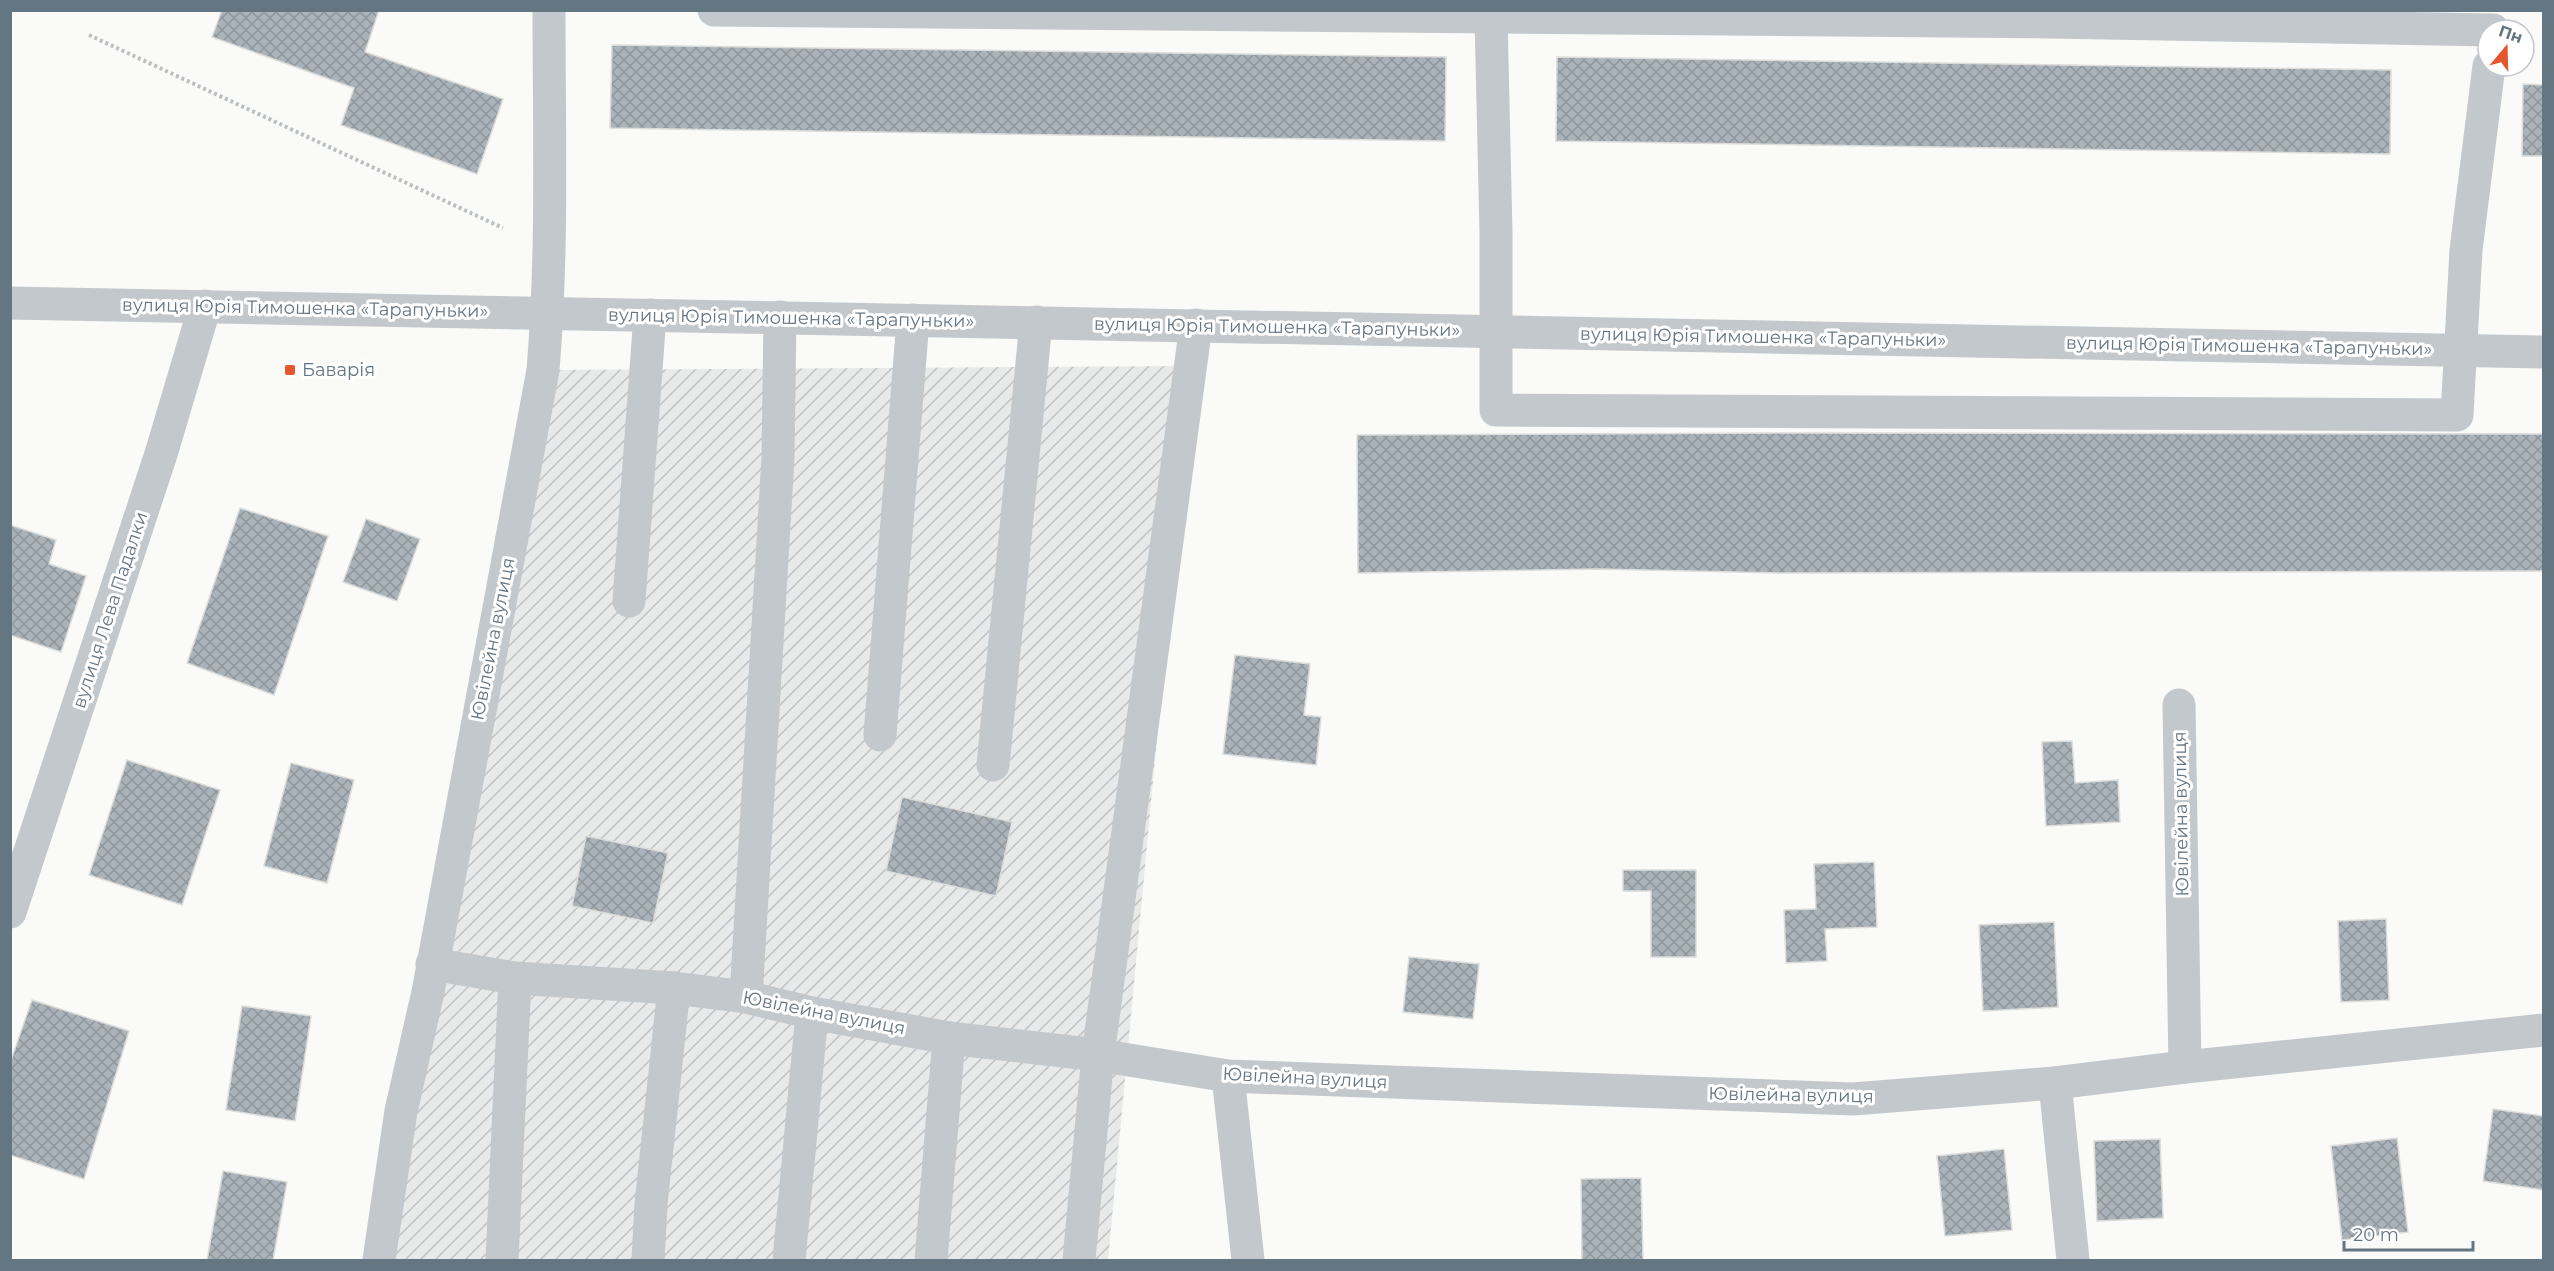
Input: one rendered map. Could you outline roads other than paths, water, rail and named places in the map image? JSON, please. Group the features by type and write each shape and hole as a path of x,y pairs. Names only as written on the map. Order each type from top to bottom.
{"street":[{"name":"Ювілейна вулиця","path":"379,1260 401,1111 432,964 543,370 547,313 549,10"},
{"path":"714,10 1491,17 2051,16 2476,23"},
{"path":"1491,17 1496,233 1496,410 2457,414 2466,250 2488,78"},
{"name":"вулиця Юрія Тимошенка «Тарапуньки»","path":"10,303 2544,352"},
{"name":"вулиця Лева Падалки","path":"10,912 161,454 205,306"},
{"path":"629,601 650,315"},
{"path":"746,997 778,457 780,317"},
{"path":"880,735 913,320"},
{"path":"993,765 1036,322"},
{"path":"1079,1260 1098,1055 1196,325"},
{"name":"Ювілейна вулиця","path":"2179,705 2185,1067"},
{"name":"Ювілейна вулиця","path":"432,964 515,978 674,988 746,997 812,1013 949,1038 1098,1055 1228,1076 1853,1099 2055,1083 2185,1067 2544,1030"},
{"path":"502,1260 515,978"},
{"path":"648,1260 651,1204 674,988"},
{"path":"789,1260 812,1013"},
{"path":"931,1260 949,1038"},
{"path":"1228,1076 1248,1260"},
{"path":"2055,1083 2073,1260"}],"place":[{"name":"Баварія","path":"290,370"}]}
